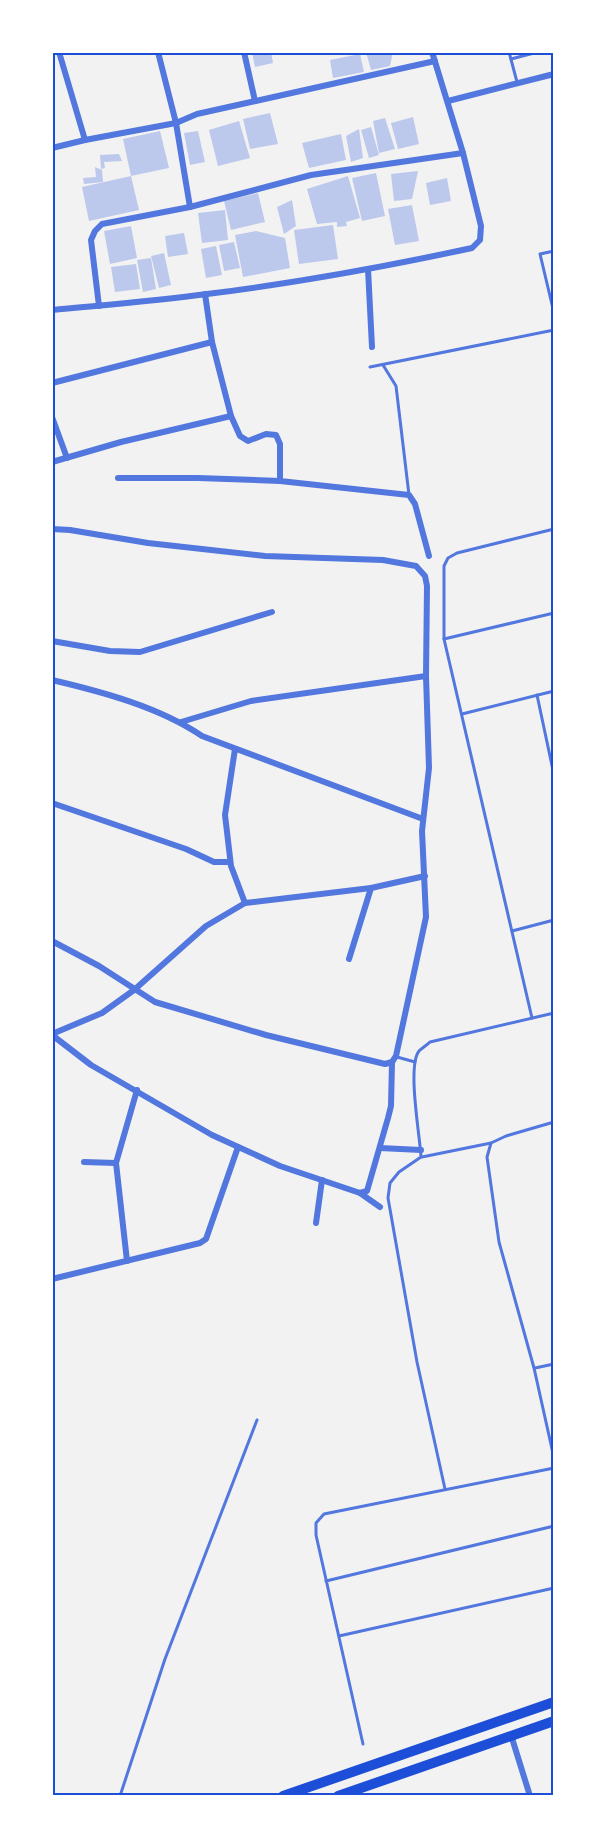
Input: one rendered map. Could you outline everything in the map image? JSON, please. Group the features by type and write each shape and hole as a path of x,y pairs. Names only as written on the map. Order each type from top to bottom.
{"main road":[{"path":"283,1796 554,1702"},
{"path":"338,1796 554,1721"}],"street":[{"path":"59,52 85,140"},
{"path":"158,52 176,123 190,207"},
{"path":"244,52 255,101"},
{"path":"52,310 205,294 368,269 472,248 480,240 481,226 464,153 432,52"},
{"path":"52,148 176,123 197,114 435,61"},
{"path":"447,101 554,74"},
{"path":"99,306 91,240 95,231 102,224 190,207 311,175 464,153"},
{"path":"368,269 372,347"},
{"path":"205,294 212,342 231,416 240,436 248,441 266,434 276,435 280,444 280,481"},
{"path":"52,383 212,342"},
{"path":"52,462 121,442 231,416"},
{"path":"52,417 67,458"},
{"path":"118,478 280,481 409,495 415,504 429,556"},
{"path":"52,529 148,543 265,556 383,561 417,566 425,576 428,586 426,676 429,768 423,819 426,916 394,1059 391,1106 367,1191 360,1193"},
{"path":"52,641 110,651 140,652 272,612"},
{"path":"181,722 251,701 426,676"},
{"path":"52,680 76,685 160,713 181,722 202,736 423,819"},
{"path":"236,749 225,815 230,862 245,903"},
{"path":"52,803 177,846 214,862 230,862"},
{"path":"380,1207 360,1193 280,1166 212,1135 91,1065 52,1035 102,1013 134,990 206,927 245,903 371,888 425,876"},
{"path":"349,959 371,888"},
{"path":"52,941 99,966 155,1002 266,1035 385,1065 394,1059"},
{"path":"127,1261 116,1163 137,1090"},
{"path":"52,1279 200,1243 206,1239 238,1147"},
{"path":"380,1148 421,1154"},
{"path":"84,1162 116,1163"},
{"path":"316,1223 322,1180"},
{"path":"511,1736 530,1796"}],"lane":[{"path":"509,52 518,83"},
{"path":"511,59 538,52"},
{"path":"554,251 540,254 554,313"},
{"path":"370,367 554,330"},
{"path":"383,365 396,386 409,495"},
{"path":"532,1018 444,639 444,566 448,558 457,553 554,528"},
{"path":"444,639 554,613"},
{"path":"462,714 554,691"},
{"path":"537,695 554,776"},
{"path":"512,931 554,921"},
{"path":"421,1154 414,1078 415,1062 419,1052 430,1042 554,1013"},
{"path":"394,1059 415,1062"},
{"path":"445,1489 417,1362 388,1198 390,1183 399,1172 421,1154 491,1143 506,1136 554,1122"},
{"path":"491,1143 487,1157 499,1242 534,1368 554,1458"},
{"path":"534,1368 554,1364"},
{"path":"120,1796 165,1659 257,1420"},
{"path":"363,1744 316,1535 316,1523 324,1514 554,1468"},
{"path":"326,1581 554,1526"},
{"path":"339,1636 554,1588"}],"building":[{"path":"252,52 271,52 273,63 255,67"},
{"path":"366,52 393,52 390,66 371,70"},
{"path":"360,54 364,72 333,78 330,60"},
{"path":"270,113 278,144 250,149 243,119"},
{"path":"413,117 419,144 398,149 391,123"},
{"path":"385,118 395,149 379,153 373,121"},
{"path":"239,121 250,158 218,166 209,130"},
{"path":"371,127 379,155 369,158 361,130"},
{"path":"359,129 363,158 351,162 346,136"},
{"path":"160,131 169,168 131,176 123,139"},
{"path":"198,131 205,162 190,165 184,133"},
{"path":"341,134 346,160 309,168 302,143"},
{"path":"119,154 122,161 104,162 105,168 101,169 100,155"},
{"path":"95,167 102,170 103,182 84,184 83,178 96,177"},
{"path":"418,171 412,199 394,201 391,174"},
{"path":"376,173 385,216 362,221 352,178"},
{"path":"131,176 139,210 89,221 82,187"},
{"path":"348,176 360,218 346,222 347,226 337,227 337,222 317,224 307,189"},
{"path":"447,178 451,201 430,205 426,183"},
{"path":"258,193 265,222 231,230 224,201"},
{"path":"292,200 296,226 284,234 277,207"},
{"path":"412,205 419,241 395,245 388,209"},
{"path":"225,210 228,240 202,243 198,213"},
{"path":"333,225 338,259 299,264 294,230"},
{"path":"131,226 137,258 110,264 104,231"},
{"path":"256,231 285,238 290,268 243,277 235,235"},
{"path":"184,233 188,254 168,257 165,236"},
{"path":"234,242 240,268 224,271 219,245"},
{"path":"216,246 222,275 206,278 201,249"},
{"path":"164,253 171,285 159,288 151,256"},
{"path":"151,258 156,289 143,292 137,260"},
{"path":"136,264 140,289 115,292 111,267"}]}
